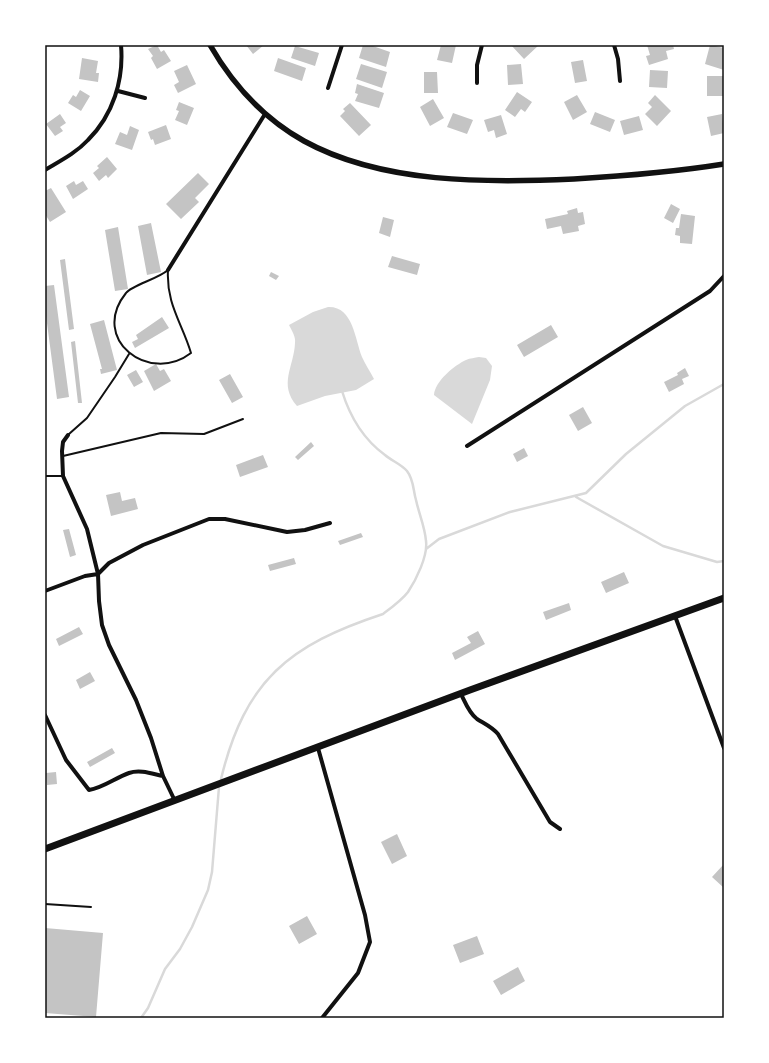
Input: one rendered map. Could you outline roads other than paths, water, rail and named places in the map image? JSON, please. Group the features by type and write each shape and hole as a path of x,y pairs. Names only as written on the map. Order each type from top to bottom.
{"main road":[{"path":"45,849 724,598"}],"street":[{"path":"45,170 72,154 88,141 106,118 118,91 122,62 121,45"},
{"path":"210,45 234,82 265,114 306,141 342,157 407,173 452,179 524,180 643,175 724,164"},
{"path":"328,88 342,45"},
{"path":"477,83 478,65 482,45"},
{"path":"614,45 618,59 620,81"},
{"path":"118,91 145,98"},
{"path":"168,270 265,114"},
{"path":"466,446 710,291 724,276"},
{"path":"68,435 63,442 63,476 87,529 98,574 99,601 107,638 136,700 151,738 163,776 175,801"},
{"path":"45,591 85,576 98,574 109,562 143,545 209,519 225,519 287,532 305,530 330,523"},
{"path":"675,616 724,748"},
{"path":"461,694 475,718 493,728 498,734 550,822 560,829"},
{"path":"45,715 66,760 88,790 96,789 130,773 140,772 163,776"},
{"path":"318,748 365,914 370,942 358,973 322,1018"}],"lane":[{"path":"168,270 167,284 170,300 191,353 186,357 164,363 143,362 129,354 123,347 113,323 117,309 126,292 161,276 168,270"},
{"path":"68,435 86,418 115,377 129,354"},
{"path":"62,456 161,433 204,434 243,419"},
{"path":"45,476 63,476"},
{"path":"45,904 91,907"}],"waterway":[{"path":"426,549 439,539 510,512 586,493 626,454 685,406 724,384"},
{"path":"221,779 231,745 243,716 258,691 276,671 297,654 321,639 350,626 383,614 400,601 408,592 418,575 423,561 426,547 425,536 409,474 402,466 377,449 364,435 353,418 342,391"},
{"path":"576,497 663,546 717,562 724,561"},
{"path":"141,1018 148,1008 165,969 180,949 192,927 208,890 212,872 219,787"}]}
